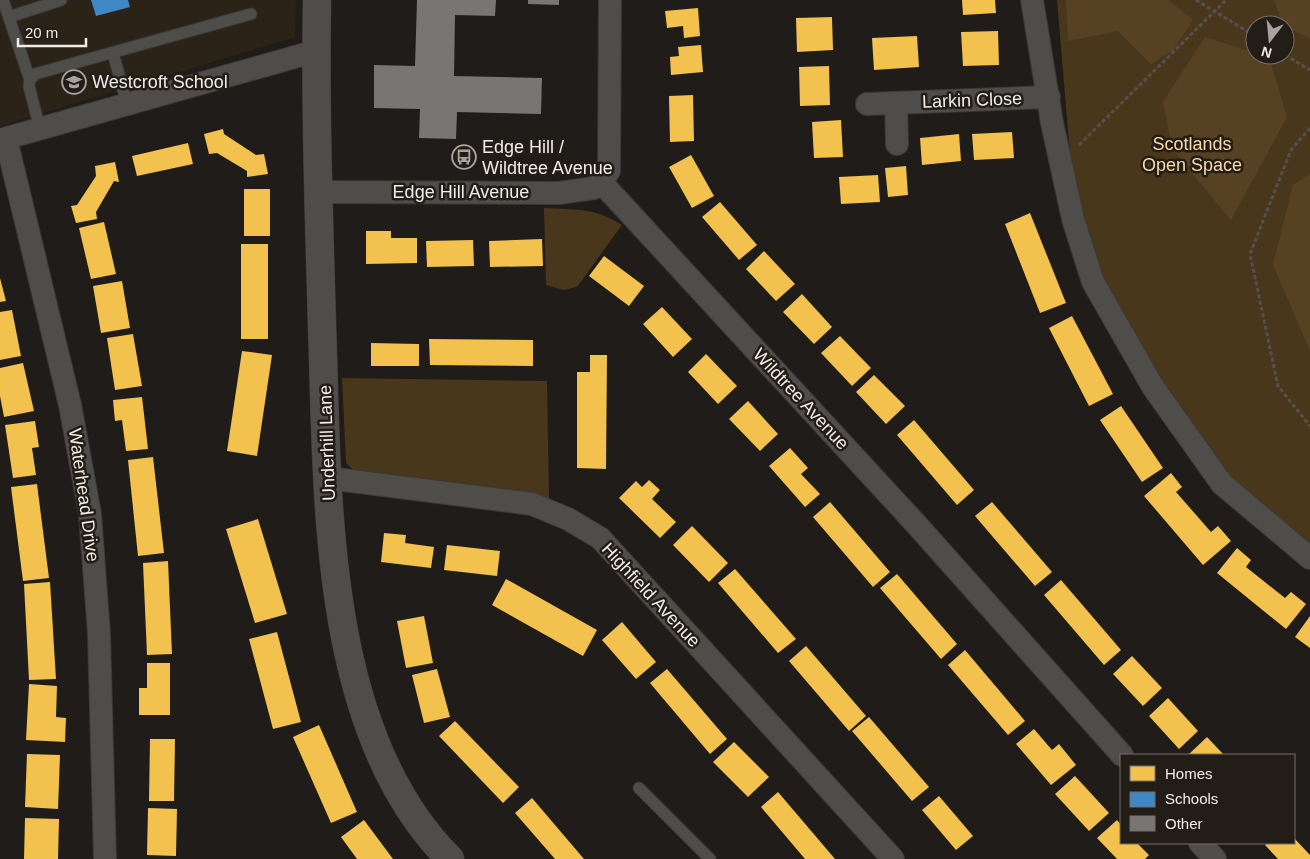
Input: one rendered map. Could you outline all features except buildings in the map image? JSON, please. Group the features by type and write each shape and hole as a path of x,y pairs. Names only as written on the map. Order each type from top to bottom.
{"street":[{"name":"Underhill Lane","path":"317,0 318,192 330,531 338,606 364,709 377,743 394,781 416,817 450,859"},
{"path":"601,182 609,171 610,0"},
{"path":"1032,0 1052,122 1073,218 1093,282 1153,388 1222,484 1310,558"},
{"path":"3,139 316,51"},
{"name":"Larkin Close","path":"868,104 1048,97"},
{"name":"Larkin Close","path":"896,104 897,144"},
{"name":"Waterhead Drive","path":"3,139 70,405 90,514 99,634 105,859"},
{"name":"Edge Hill Avenue","path":"318,192 558,193 594,188 601,182"},
{"name":"Wildtree Avenue","path":"601,182 916,524 1121,754"},
{"name":"Highfield Avenue","path":"328,478 532,504 568,519 600,538 893,859"},
{"path":"1201,844 1215,859"}],"lane":[{"path":"3,0 30,80 29,86 40,129"},
{"path":"9,17 62,0"},
{"path":"30,80 35,74 252,14"},
{"path":"112,52 127,104"},
{"path":"640,788 710,859"}],"path":[{"path":"1196,0 1245,30"},
{"path":"1062,162 1226,0"},
{"path":"1295,61 1310,70"},
{"path":"1310,128 1291,150 1250,254 1278,386 1310,426"}],"shaded area":[{"name":"Westcroft School","path":"0,0 296,0 295,37 0,126"}],"green space":[{"name":"Scotlands Open Space","path":"1057,0 1310,0 1310,544 1227,476 1160,387 1099,279 1070,154"},
{"path":"1066,0 1168,0 1193,20 1173,50 1151,64 1118,31 1068,41"},
{"path":"1274,0 1310,0 1310,39 1295,31 1295,15 1279,15"},
{"path":"1205,37 1245,50 1245,65 1271,65 1287,117 1231,220 1172,149 1163,102"},
{"path":"1310,174 1310,350 1273,265 1293,185"},
{"path":"544,208 584,210 602,215 622,225 577,287 564,290 546,285"},
{"path":"342,378 547,381 549,498 359,475 346,463"}],"place":[{"name":"Westcroft School","path":"74,82"},
{"name":"Edge Hill / Wildtree Avenue","path":"464,157"}]}
